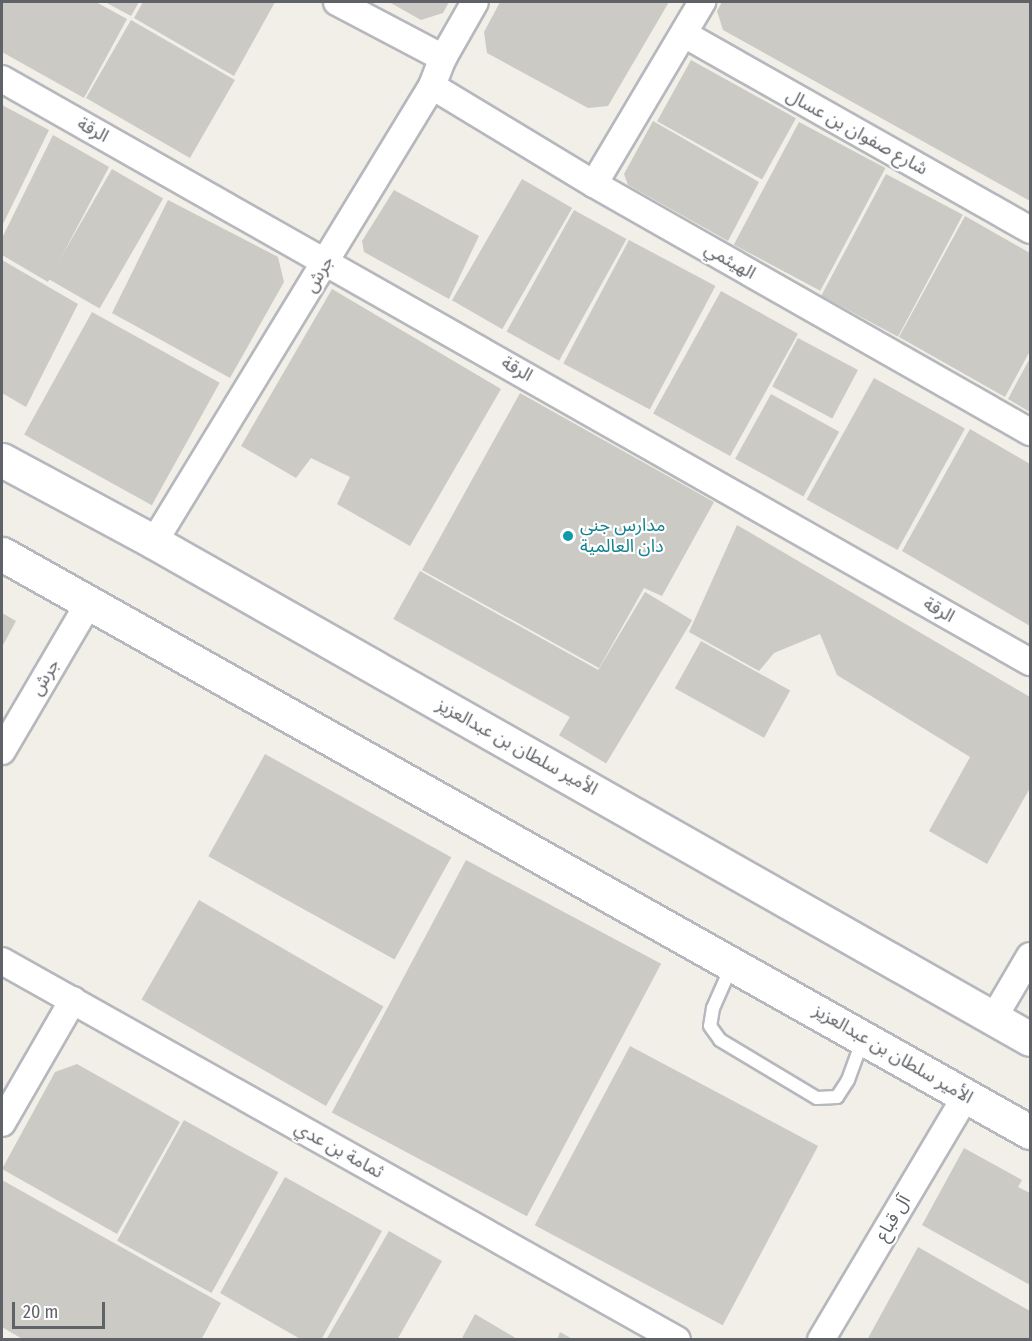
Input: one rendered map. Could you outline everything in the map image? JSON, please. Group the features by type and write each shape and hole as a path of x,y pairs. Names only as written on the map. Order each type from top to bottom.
{"street":[{"path":"337,2 443,58"},
{"name":"جرش","path":"154,542 432,86 443,58 475,2"},
{"path":"594,184 702,2"},
{"name":"شارع صفوان بن عسال","path":"684,34 1030,230"},
{"name":"الرقة","path":"2,79 327,261 1030,662"},
{"name":"الهيثمي","path":"432,86 594,184 1030,432"},
{"name":"الأمير سلطان بن عبدالعزيز","path":"2,460 154,542 890,957 1030,1039"},
{"name":"الأمير سلطان بن عبدالعزيز","path":"2,554 1030,1132"},
{"name":"جرش","path":"2,751 89,603"},
{"path":"993,1019 1030,956"},
{"name":"ثمامة بن عدي","path":"2,961 677,1340"},
{"path":"2,1123 74,1000"},
{"name":"آل قباع","path":"821,1340 966,1095"}],"lane":[{"path":"733,964 713,1008 710,1026 720,1040 817,1098 837,1097 848,1080 864,1037"}],"building":[{"path":"2,2 96,2 127,19 84,98 2,52"},
{"path":"105,2 139,2 131,16"},
{"path":"143,2 275,2 234,76 134,18"},
{"path":"389,2 449,2 443,13 421,20"},
{"path":"500,2 669,2 608,106 588,108 487,53 484,32"},
{"path":"722,2 1030,2 1030,201 723,30 717,11"},
{"path":"131,20 235,80 190,158 86,98"},
{"path":"691,60 796,118 762,179 657,121"},
{"path":"2,105 49,130 2,226"},
{"path":"653,121 759,182 728,241 628,185 624,174"},
{"path":"799,122 886,168 820,291 734,245"},
{"path":"53,135 109,167 48,282 2,255 2,238"},
{"path":"112,169 163,198 100,308 49,279"},
{"path":"886,174 963,215 898,337 821,296"},
{"path":"522,179 572,208 502,329 452,300"},
{"path":"394,190 479,236 449,299 364,252 362,241"},
{"path":"168,200 278,257 284,282 230,378 112,313"},
{"path":"574,210 626,239 559,361 507,332"},
{"path":"965,216 1030,253 1030,351 1005,397 899,337"},
{"path":"629,240 716,286 650,410 563,364"},
{"path":"2,260 78,304 26,407 2,393"},
{"path":"332,289 501,389 410,546 337,504 350,477 311,458 296,478 241,446"},
{"path":"721,291 798,334 730,456 653,413"},
{"path":"92,312 220,383 152,505 24,434"},
{"path":"798,338 858,370 832,418 772,387"},
{"path":"1030,358 1030,412 1008,399"},
{"path":"874,378 965,428 898,550 807,500"},
{"name":"مدارس جنى دان العالمية","path":"520,393 714,502 662,596 644,588 599,668 422,570"},
{"path":"771,394 839,432 803,497 735,459"},
{"path":"970,429 1030,464 1030,626 902,551"},
{"path":"737,525 1030,697 1030,788 987,864 929,831 970,757 837,675 820,634 774,653 759,671 689,632"},
{"path":"420,571 599,670 573,718 393,619"},
{"path":"645,592 692,620 606,763 559,735"},
{"path":"2,613 16,621 2,647"},
{"path":"701,641 790,690 764,738 675,688"},
{"path":"265,754 451,857 395,960 208,856"},
{"path":"466,860 661,964 527,1216 332,1113"},
{"path":"199,900 383,1006 326,1106 142,1000"},
{"path":"630,1046 818,1146 723,1325 535,1225"},
{"path":"77,1064 180,1122 117,1234 2,1169 55,1072"},
{"path":"184,1120 278,1172 212,1293 117,1241"},
{"path":"964,1148 1022,1180 1018,1187 1030,1193 1030,1285 922,1225"},
{"path":"285,1177 382,1231 321,1340 302,1340 220,1293"},
{"path":"2,1180 221,1303 201,1340 24,1340 2,1327"},
{"path":"389,1231 442,1261 397,1340 326,1340"},
{"path":"918,1247 1030,1311 1030,1340 867,1340"},
{"path":"475,1314 519,1340 461,1340"},
{"path":"560,1332 574,1340 557,1340"}],"place":[{"name":"مدارس جنى دان العالمية","path":"568,536"}]}
